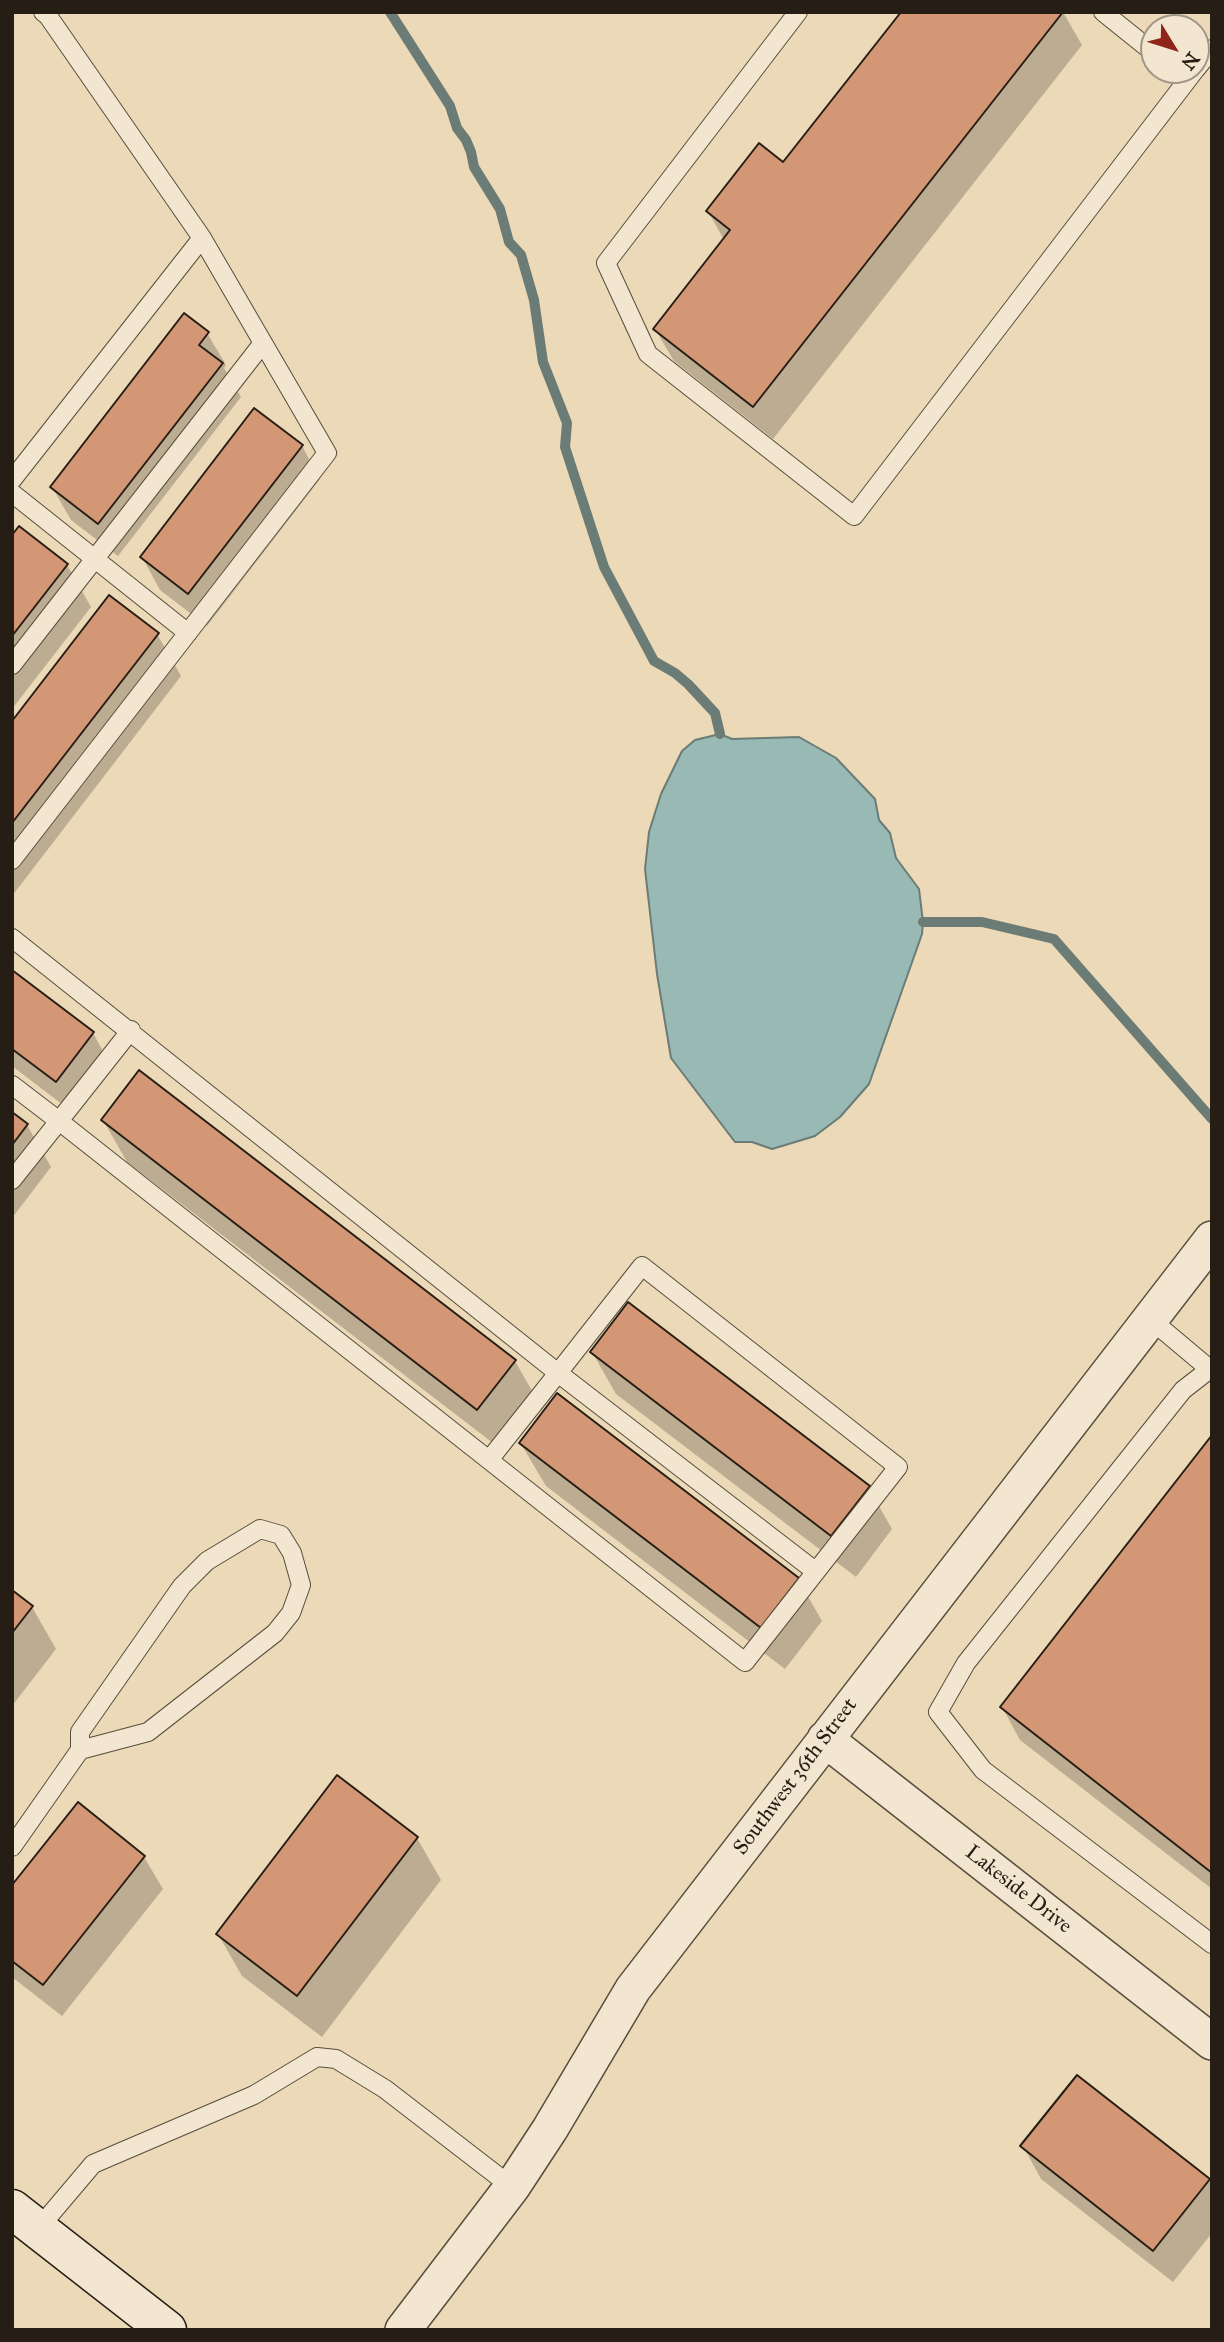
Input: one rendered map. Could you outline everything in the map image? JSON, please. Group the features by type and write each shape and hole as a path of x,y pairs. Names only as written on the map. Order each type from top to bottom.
{"main road":[{"path":"25,2219 167,2330"}],"street":[{"name":"Southwest 36th Street","path":"403,2330 512,2187 634,1989 1212,1239"},
{"name":"Lakeside Drive","path":"825,1739 1212,2042"}],"lane":[{"path":"12,860 327,453 202,238 43,12"},
{"path":"798,12 606,263 648,354 854,516 1180,84"},
{"path":"1103,12 1140,42"},
{"path":"12,480 202,238"},
{"path":"12,664 263,343"},
{"path":"12,493 188,633"},
{"path":"12,938 131,1030 558,1373 816,1571"},
{"path":"12,1180 131,1030"},
{"path":"12,1085 745,1662 898,1466 642,1266 489,1460"},
{"path":"1150,1319 1211,1370 1183,1390 966,1663 938,1712 983,1770 1212,1944"},
{"path":"12,1847 80,1750 80,1732 182,1586 207,1561 260,1529 281,1535 292,1553 301,1585 291,1613 275,1633 148,1732 80,1750"},
{"path":"25,2219 93,2164 254,2095 317,2057 337,2059 385,2089 512,2187"}],"water":[{"path":"720,734 732,739 799,737 836,758 875,799 879,820 890,833 896,858 919,889 922,934 869,1084 840,1117 815,1136 772,1149 752,1142 735,1142 671,1058 657,974 645,869 649,832 661,794 682,751 695,740"}],"building":[{"path":"901,12 1063,12 753,407 653,329 730,230 706,211 759,143 783,162"},
{"path":"184,313 209,332 199,345 223,363 98,524 50,487"},
{"path":"254,408 303,445 188,594 140,557"},
{"path":"19,526 68,564 12,636 12,535"},
{"path":"109,595 159,633 12,823 12,721"},
{"path":"12,970 94,1032 56,1082 12,1049"},
{"path":"139,1070 516,1360 477,1410 101,1120"},
{"path":"12,1112 28,1124 12,1145"},
{"path":"628,1302 870,1486 831,1536 590,1352"},
{"path":"557,1393 799,1578 761,1628 519,1443"},
{"path":"1212,1435 1212,1873 1000,1707"},
{"path":"12,1590 33,1606 12,1633"},
{"path":"337,1775 418,1837 297,1996 216,1934"},
{"path":"78,1802 145,1856 43,1985 12,1961 12,1885"},
{"path":"1077,2075 1210,2179 1153,2251 1020,2146"}],"waterway":[{"path":"390,12 450,106 457,128 471,152 474,167 500,209 509,242 521,255 534,300 543,362 567,423 565,447 604,567 654,661 688,684 715,713 720,734"},
{"path":"923,922 982,922 1054,939 1212,1119"}]}
